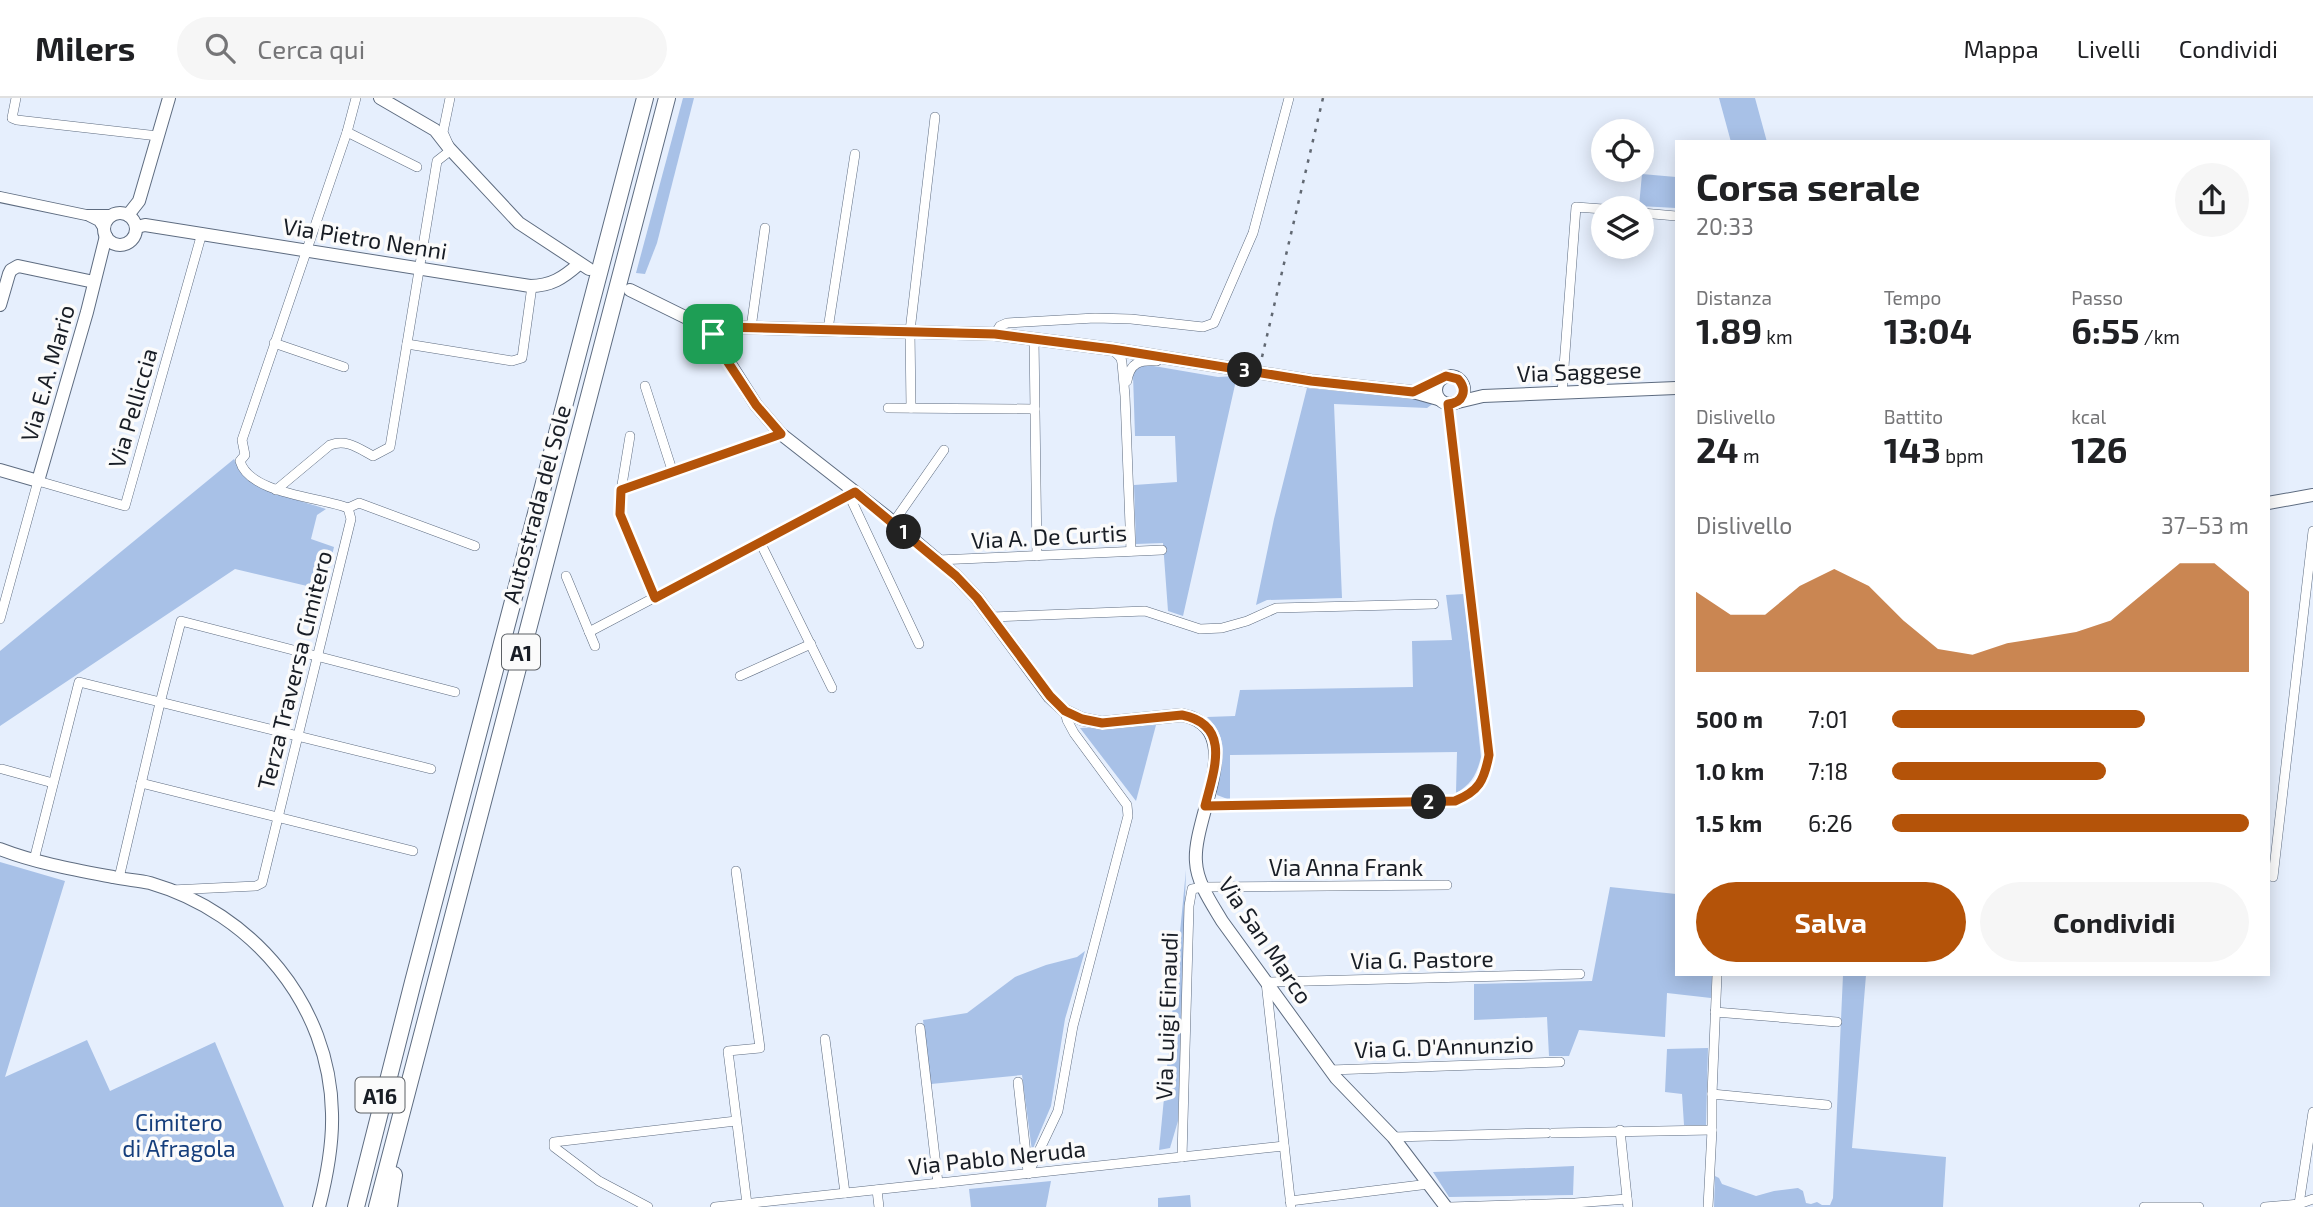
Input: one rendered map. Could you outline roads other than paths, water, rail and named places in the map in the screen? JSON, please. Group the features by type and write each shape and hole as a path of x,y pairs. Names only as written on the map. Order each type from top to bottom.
{"highway":[{"name":"Autostrada del Sole","path":"356,1207 645,98"},
{"name":"Autostrada del Sole","path":"377,1207 667,98"},
{"name":"A16","path":"348,1207 413,982"},
{"path":"388,1207 411,1074"}],"main road":[{"path":"128,215 139,201 169,98"},
{"path":"380,98 435,130 448,151"},
{"name":"Via Pietro Nenni","path":"137,227 145,225 202,233 532,286 546,286 584,266 519,223 448,151"},
{"path":"117,245 112,244 105,232 106,223 114,215 128,215"},
{"path":"99,260 117,245 133,237 137,227 128,215"},
{"name":"Via E.A. Mario","path":"38,481 94,282 105,232"},
{"path":"0,305 9,274 18,266 94,282"},
{"path":"630,290 724,337 750,328 995,334 1112,349 1311,381 1413,392 1448,402 1463,395 1464,387"},
{"name":"Via San Marco","path":"724,337 734,372 756,405 781,434 956,576 991,617 1050,696 1065,711 1082,719 1102,723 1182,715 1204,724 1212,734 1216,755 1197,838 1196,864 1203,887 1222,921 1330,1070 1392,1137 1448,1207"},
{"path":"1413,392 1441,379 1454,377 1464,387 1483,396"},
{"path":"1441,379 1436,386 1448,402"},
{"name":"Via Saggese","path":"1448,402 1483,396 1675,388"},
{"path":"0,470 38,481"},
{"path":"2270,503 2313,495"},
{"path":"0,849 34,860 150,883 169,890 220,914 268,954 297,995 316,1032 327,1072 332,1113 328,1174 319,1207"}],"street":[{"path":"16,98 12,118 17,120 158,136"},
{"path":"356,98 347,132 242,440 245,455 240,461 241,466 253,479 276,490 348,508 359,503 475,546"},
{"path":"276,490 330,445 341,441 373,456 390,447 437,161 448,151 443,132 450,98"},
{"path":"995,334 1000,326 1007,323 1037,320 1131,319 1203,327 1213,323 1253,233 1289,98"},
{"path":"911,408 910,331 935,117"},
{"path":"347,132 417,167"},
{"path":"828,329 855,153"},
{"path":"0,197 86,215 114,215"},
{"path":"1562,393 1576,207 1591,208"},
{"path":"1654,214 1675,216"},
{"path":"86,215 99,221 105,232"},
{"path":"750,328 765,228"},
{"name":"Via Pelliccia","path":"38,481 125,506 202,233"},
{"path":"407,344 519,360 522,358 532,286"},
{"path":"1034,338 1037,556"},
{"path":"274,343 344,366"},
{"path":"1112,349 1121,358 1125,396 1131,551"},
{"path":"1125,396 1130,370 1140,361 1232,368"},
{"path":"645,386 673,472"},
{"path":"1205,806 1455,801 1471,794 1482,781 1489,755 1448,402"},
{"path":"888,408 1035,409"},
{"path":"621,490 781,434"},
{"path":"629,436 620,514 655,598"},
{"path":"893,523 944,450"},
{"name":"Via E.A. Mario","path":"0,619 38,481"},
{"path":"589,632 852,494 919,644"},
{"name":"Terza Traversa Cimitero","path":"169,890 256,886 262,883 351,519 348,508"},
{"path":"2273,877 2313,531"},
{"path":"760,542 832,688"},
{"name":"Via A. De Curtis","path":"938,560 1162,550"},
{"path":"566,576 595,646"},
{"path":"991,617 1145,611 1200,629 1222,628 1247,621 1276,608 1434,604"},
{"path":"119,878 181,621 455,692"},
{"path":"740,676 811,644"},
{"path":"34,860 79,682 431,769"},
{"path":"1028,1174 1058,1111 1073,1026 1128,816 1127,805 1074,733 1065,711"},
{"path":"2,769 53,783"},
{"path":"141,783 413,851"},
{"path":"736,871 760,1048 728,1051 747,1203"},
{"name":"Via Anna Frank","path":"1203,887 1447,885"},
{"name":"Via Luigi Einaudi","path":"1182,1157 1190,897 1192,889 1203,887"},
{"name":"Via G. Pastore","path":"1266,982 1580,974"},
{"path":"1708,1207 1717,976"},
{"path":"1266,982 1291,1204 1429,1184"},
{"path":"1715,1012 1837,1022"},
{"path":"920,1028 938,1183"},
{"path":"825,1039 845,1193"},
{"name":"Via G. D'Annunzio","path":"1330,1070 1560,1062"},
{"path":"1018,1082 1028,1174"},
{"path":"1712,1094 1827,1105"},
{"path":"2299,1204 2313,1112"},
{"path":"648,1207 599,1181 554,1147 554,1142 736,1121"},
{"path":"1448,1207 1628,1203 1620,1130"},
{"path":"1392,1137 1712,1130"},
{"name":"Via Pablo Neruda","path":"715,1207 747,1203 796,1203 845,1193 1284,1146"},
{"path":"877,1190 879,1207"},
{"path":"2265,1207 2299,1204 2313,1199"},
{"path":"2147,1207 2199,1207"}],"railway":[{"path":"1262,357 1323,98"}],"park label":[{"name":"Cimitero di Afragola","path":"179,1135"}]}
